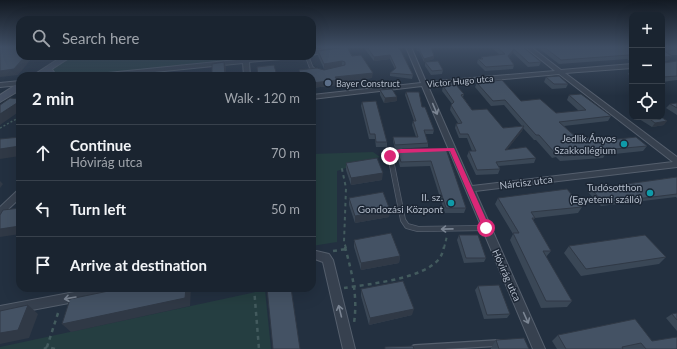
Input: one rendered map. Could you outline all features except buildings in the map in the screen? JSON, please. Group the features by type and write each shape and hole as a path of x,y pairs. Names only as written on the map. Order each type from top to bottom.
{"street":[{"path":"42,72 56,63"},
{"path":"137,72 223,63"},
{"name":"Hóvirág utca","path":"415,63 425,84 448,150 470,189 534,344"},
{"path":"548,63 677,162"},
{"name":"Victor Hugo utca","path":"316,97 425,84 629,66"},
{"path":"48,68 50,72"},
{"path":"0,85 16,85"},
{"path":"0,99 16,88"},
{"name":"Nárcisz utca","path":"470,189 677,162"},
{"path":"0,212 16,197"},
{"path":"316,255 324,257 328,260 349,349"},
{"path":"0,311 93,292"}],"lane":[{"path":"309,63 311,68 319,71"},
{"path":"408,150 393,152 390,156 403,220 407,226 418,229 486,228"},
{"path":"415,348 506,343"}],"path":[{"path":"0,128 16,119"},
{"path":"349,167 342,168 346,188 344,242 355,286 356,308 353,328"},
{"path":"335,290 411,274 428,268 439,259 446,240 448,229"},
{"path":"254,292 259,349"},
{"path":"55,349 46,348 62,299"}],"green space":[{"path":"56,63 221,63 137,72 52,72 48,68"},
{"path":"373,152 380,157 337,171 337,242 316,245 316,154"},
{"path":"256,292 265,292 271,349 0,349 0,347"}],"place":[{"name":"Bayer Construct","path":"328,83"},
{"name":"Jedlik Ányos Szakkollégium","path":"624,144"},
{"name":"Tudósotthon (Egyetemi szálló)","path":"650,193"},
{"name":"II. sz. Gondozási Központ","path":"451,203"}],"route":[{"path":"390,156 393,152 401,151 452,149 486,228"}]}
